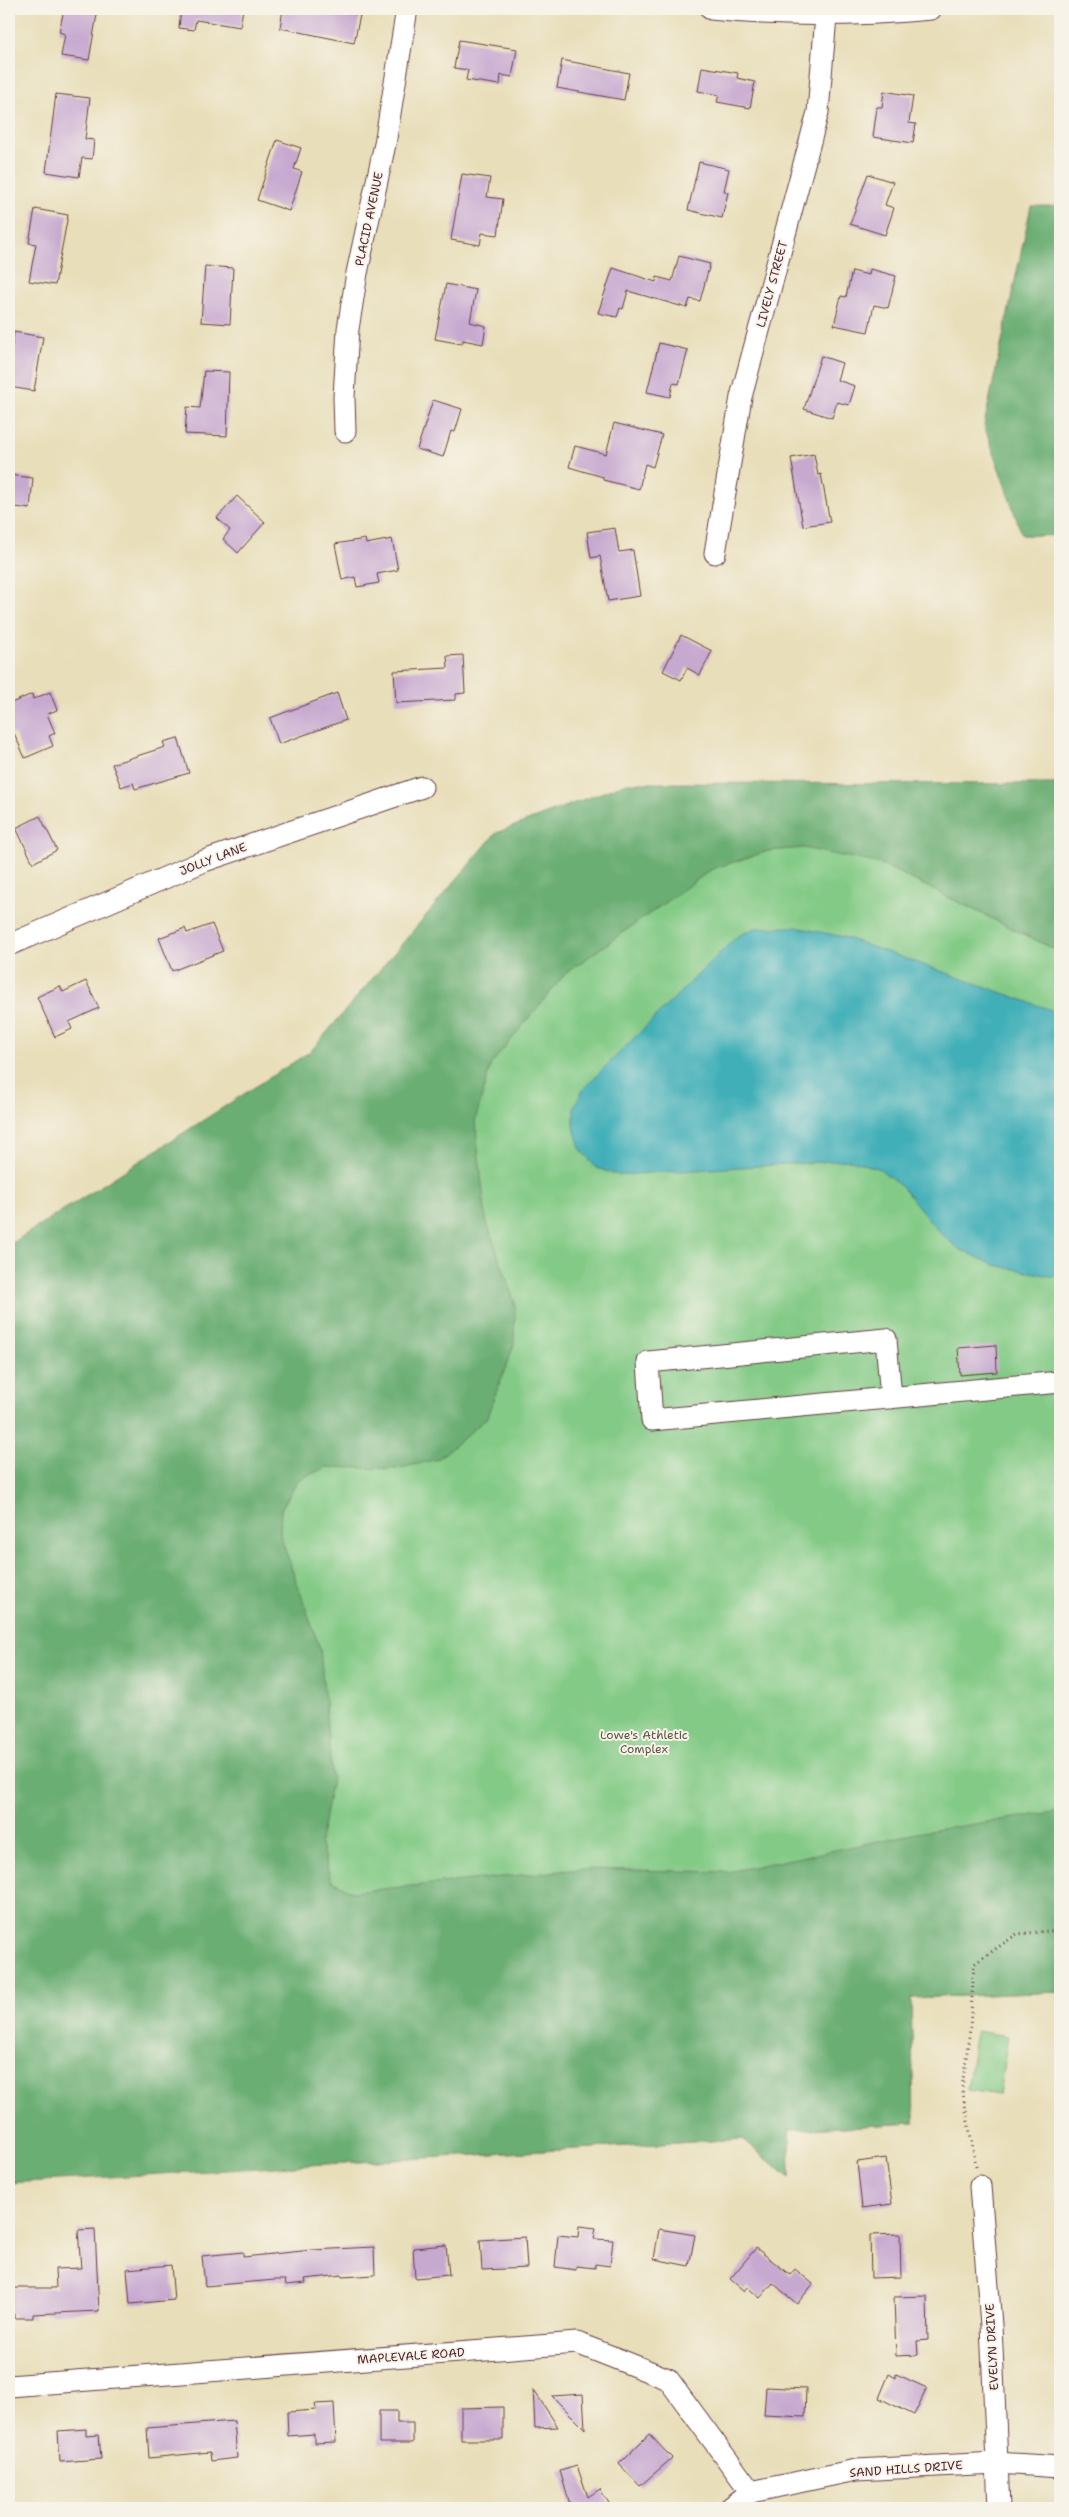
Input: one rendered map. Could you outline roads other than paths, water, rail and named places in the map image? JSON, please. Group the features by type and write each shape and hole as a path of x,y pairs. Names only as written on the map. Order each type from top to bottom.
{"street":[{"name":"PLACID AVENUE","path":"346,430 345,358 348,329 357,273 385,144 407,9"},
{"path":"711,9 757,14 826,16 931,9"},
{"name":"LIVELY STREET","path":"715,553 742,397 818,112 826,16"},
{"name":"JOLLY LANE","path":"9,945 204,861 422,787"},
{"path":"892,1398 886,1339 648,1362 652,1420 892,1398 1060,1382"},
{"name":"EVELYN DRIVE","path":"980,2186 991,2325 998,2508"},
{"name":"MAPLEVALE ROAD","path":"9,2386 577,2343 668,2379 751,2492"},
{"name":"SAND HILLS DRIVE","path":"730,2508 751,2492 856,2470 997,2463 1060,2467"}],"water":[{"path":"796,927 844,937 1060,1013 1060,1276 1050,1276 994,1265 959,1249 939,1232 903,1188 880,1169 851,1160 618,1175 596,1168 580,1148 574,1127 574,1107 584,1088 736,937 755,928"}],"park label":[{"name":"Lowe's Athletic Complex","path":"644,1742"}]}
